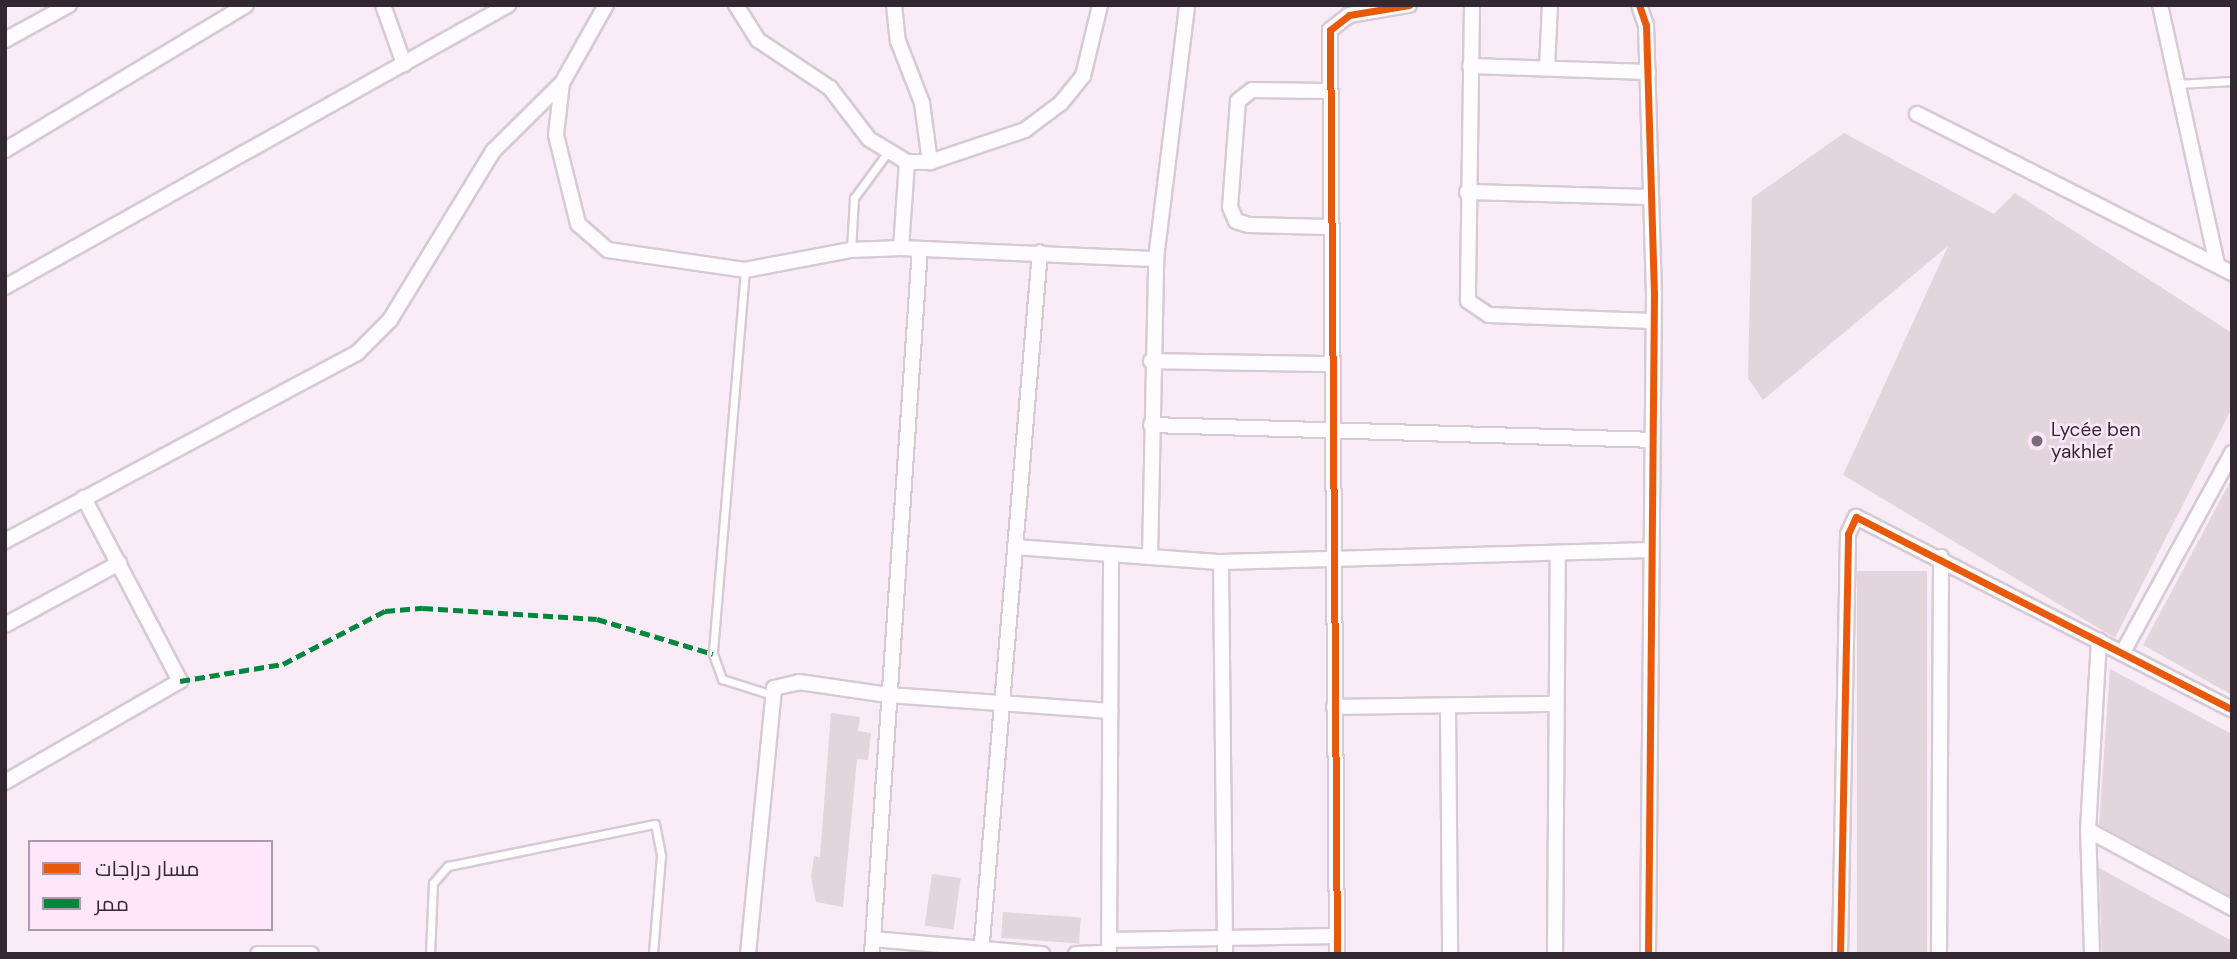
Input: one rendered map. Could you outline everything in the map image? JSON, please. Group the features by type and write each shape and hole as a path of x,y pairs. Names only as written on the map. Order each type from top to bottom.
{"street":[{"path":"5,40 69,5"},
{"path":"5,150 246,5"},
{"path":"383,5 404,64"},
{"path":"5,287 508,5"},
{"path":"5,541 357,352 390,320 493,151 562,83 606,5"},
{"path":"736,5 758,40 830,88 887,153 907,162 930,162 1025,130 1061,103 1083,76 1100,5"},
{"path":"894,5 898,41 922,103 930,162"},
{"path":"1150,557 1151,361 1156,259 1187,5"},
{"path":"1337,954 1328,227 1327,91 1330,30 1338,21 1409,5"},
{"path":"1472,5 1465,278 1474,310 1652,321"},
{"path":"1547,68 1550,5"},
{"path":"1639,5 1647,25 1652,321 1648,954"},
{"path":"2160,5 2217,265"},
{"path":"1470,66 1648,72"},
{"path":"562,83 559,162 578,224 592,240 625,255 745,270 851,250 901,248 1156,259"},
{"path":"1327,91 1252,90 1238,101 1230,207 1236,220 1248,225 1328,227"},
{"path":"1917,114 2232,272"},
{"path":"901,248 907,162"},
{"path":"1467,192 1650,197"},
{"path":"872,954 920,249"},
{"path":"981,952 1040,252"},
{"path":"1151,361 1331,364"},
{"path":"1151,425 1331,433 1650,440"},
{"path":"2123,652 2232,453"},
{"path":"6,780 180,681 84,498"},
{"path":"1840,954 1838,840 1844,812 1850,524 1866,518 2232,709"},
{"path":"1015,547 1221,562 1332,561 1650,550"},
{"path":"1555,954 1558,553"},
{"path":"1109,949 1111,554"},
{"path":"1939,954 1941,557"},
{"path":"1221,562 1225,954"},
{"path":"5,625 119,563"},
{"path":"2092,954 2088,830 2099,640"},
{"path":"748,954 769,694 783,682 1000,705 1110,710"},
{"path":"1334,707 1448,709 1556,704"},
{"path":"1448,709 1450,954"},
{"path":"2088,830 2232,908"},
{"path":"1076,954 1224,937 1337,936"},
{"path":"873,939 981,952 1042,954"},
{"path":"258,954 311,954"}],"lane":[{"path":"2177,84 2232,81"},
{"path":"851,250 854,198 887,153"},
{"path":"745,270 713,654 722,679 769,694"},
{"path":"430,954 433,883 448,866 655,824 661,856 653,954"}],"building":[{"name":"Lycée ben yakhlef","path":"1844,133 1994,214 2015,193 2232,333 2232,408 2115,638 1843,475 1948,246 1763,400 1748,378 1752,198"},
{"path":"2232,478 2232,695 2143,645"},
{"path":"1857,571 1927,571 1927,954 1857,954"},
{"path":"2110,669 2232,734 2232,897 2099,825"},
{"path":"831,713 860,717 858,731 871,733 868,760 857,759 843,907 816,902 811,877 814,856 820,857"},
{"path":"2099,868 2232,941 2232,954 2102,954"},
{"path":"932,874 961,878 953,930 925,925"},
{"path":"1003,912 1081,917 1079,943 1001,938"}],"marked path":[{"path":"180,681 283,664 385,611 423,608 597,619 713,654"}],"cycle path":[{"path":"1337,954 1330,30 1349,15 1409,5"},
{"path":"1639,5 1646,25 1654,293 1648,954"},
{"path":"1840,954 1848,534 1856,517 2232,709"}],"place":[{"name":"Lycée ben yakhlef","path":"2037,441"}]}
